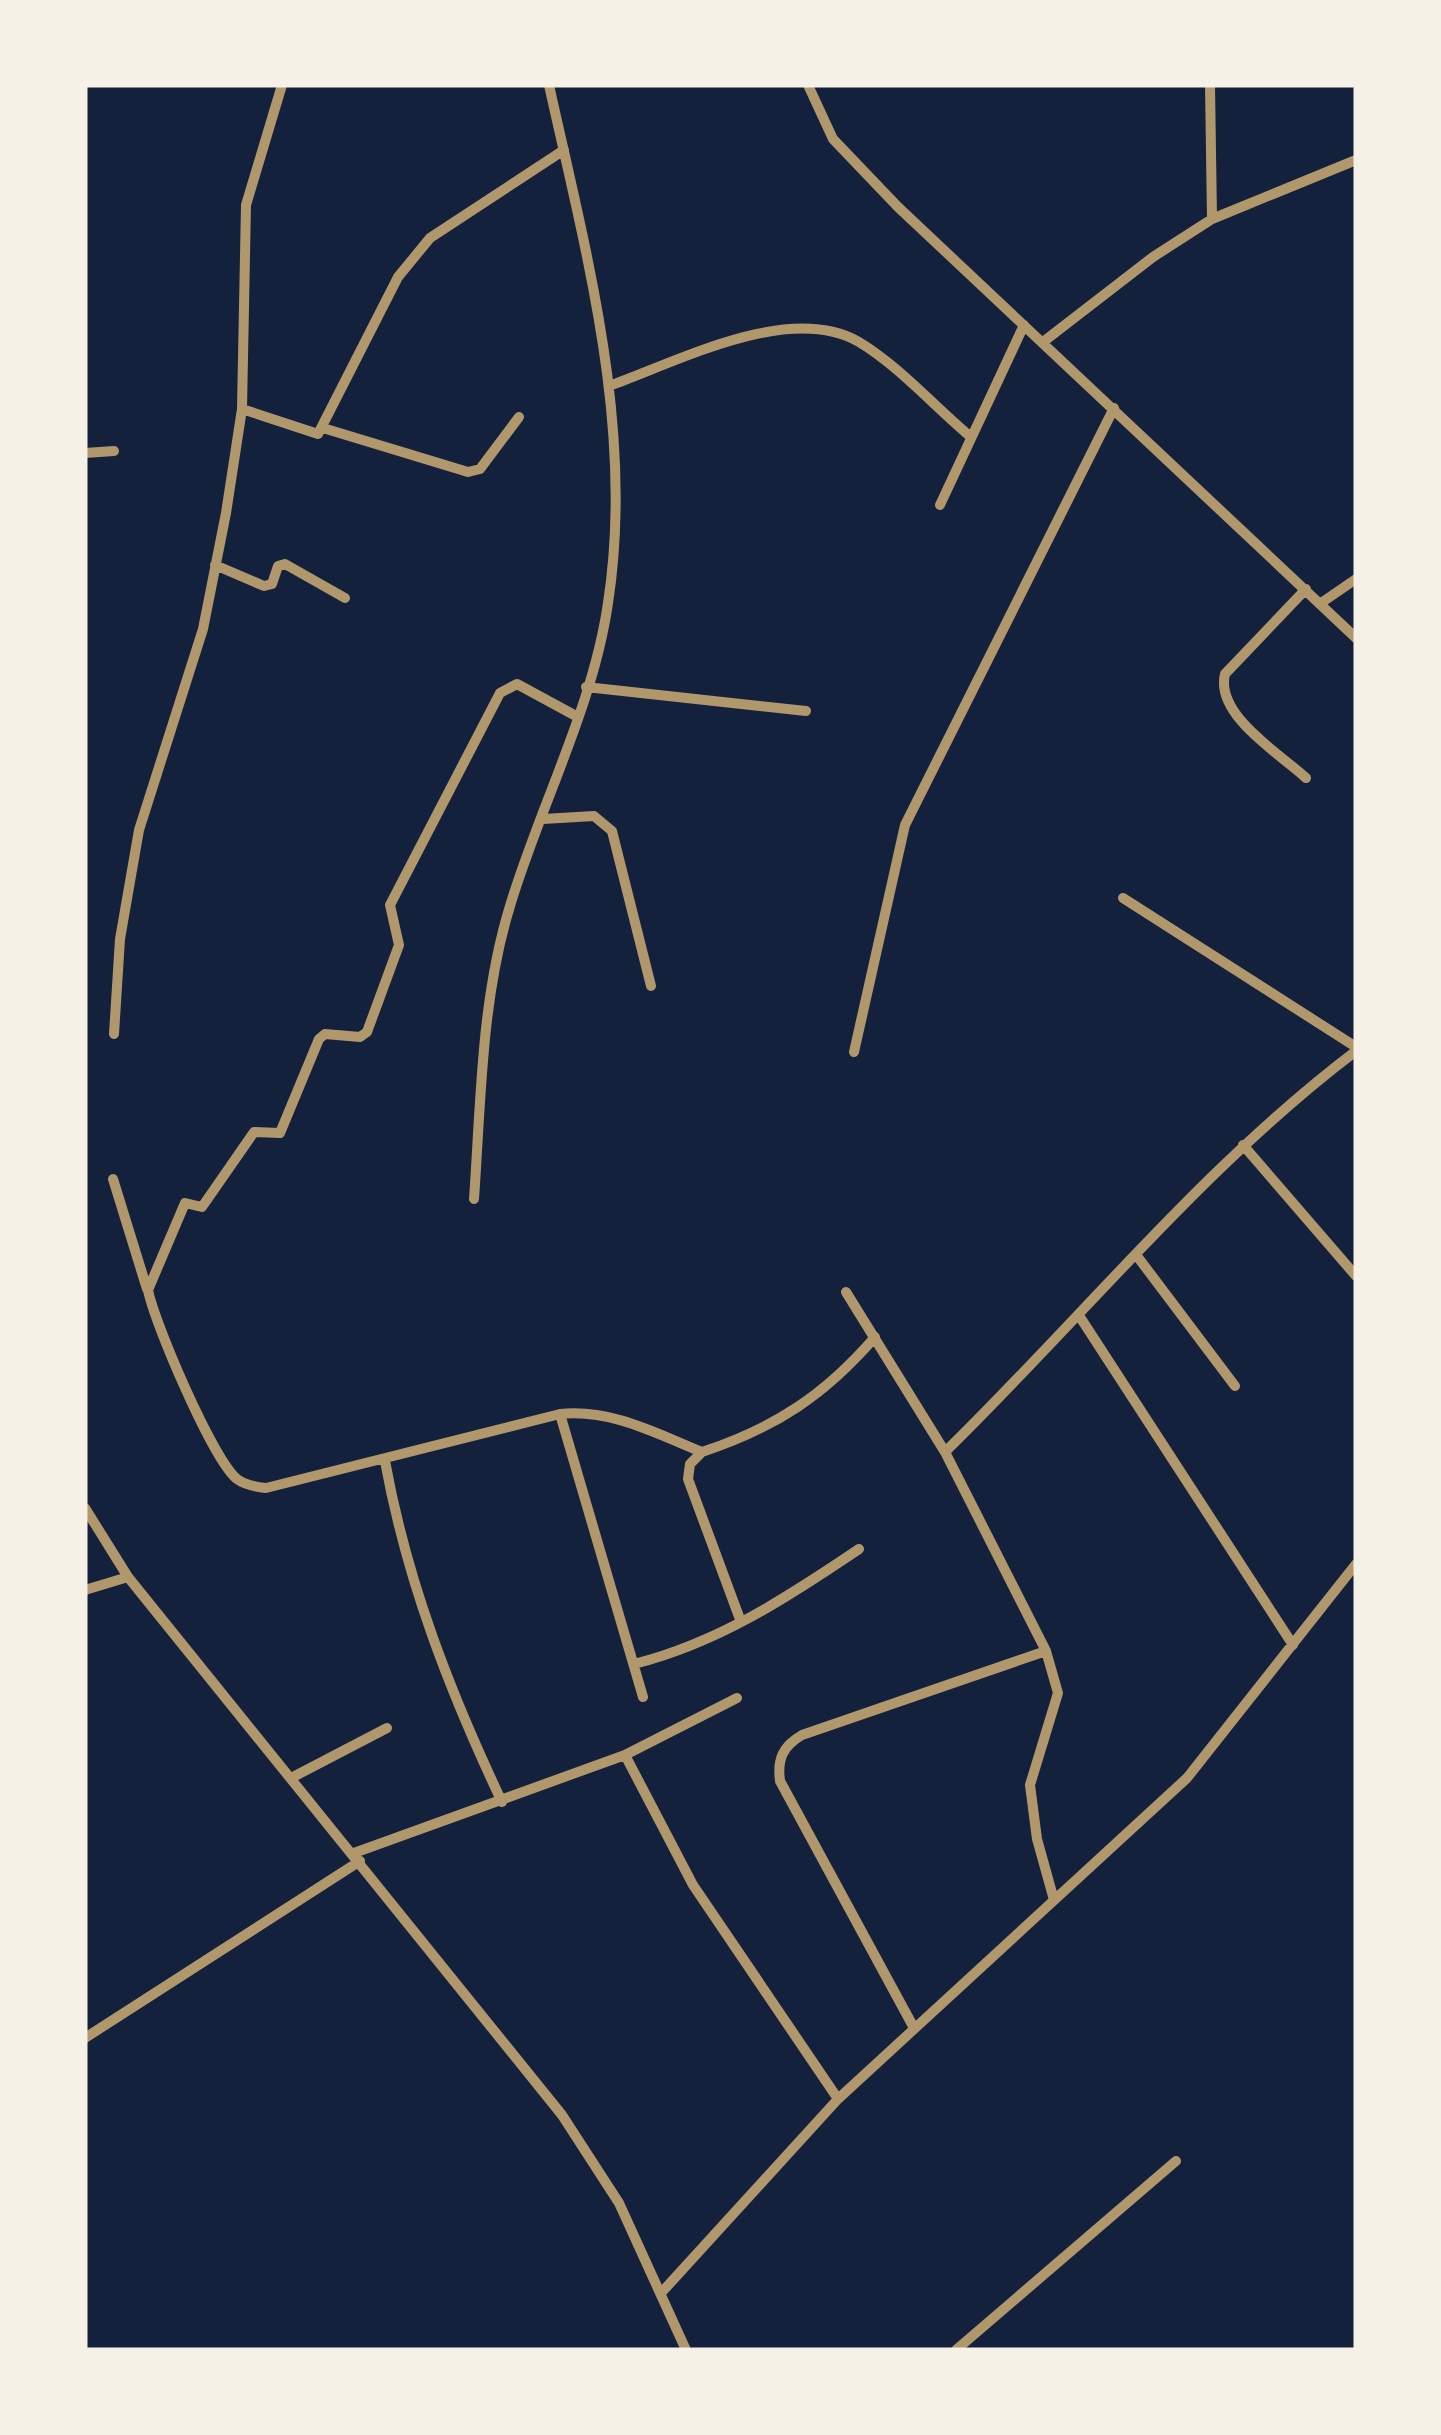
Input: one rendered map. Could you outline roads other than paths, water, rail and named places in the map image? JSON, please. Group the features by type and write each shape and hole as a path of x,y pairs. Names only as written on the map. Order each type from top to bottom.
{"street":[{"path":"114,1034 120,939 139,830 178,718 215,565 242,409 246,205 282,85"},
{"path":"474,1199 488,1006 509,907 543,819 586,686 610,586 617,480 609,386 549,85"},
{"path":"808,85 833,139 855,164 1356,638"},
{"path":"1210,85 1212,220"},
{"path":"242,409 311,435 323,428 398,277 430,238 564,150"},
{"path":"1043,342 1153,257 1212,220 1356,160"},
{"path":"940,505 1024,325"},
{"path":"609,386 754,336 794,326 829,329 861,343 971,437"},
{"path":"854,1052 904,825 1114,408"},
{"path":"323,428 468,472 480,469 519,416"},
{"path":"85,453 114,451"},
{"path":"215,565 264,586 272,584 278,566 286,564 345,598"},
{"path":"1320,603 1356,579"},
{"path":"1306,590 1226,674 1222,685 1234,711 1306,778"},
{"path":"148,1290 185,1203 202,1208 254,1132 280,1133 319,1039 325,1034 360,1037 367,1032 399,945 390,904 500,693 517,684 576,716"},
{"path":"586,686 806,711"},
{"path":"543,819 594,816 612,831 651,986"},
{"path":"945,1452 1243,1145 1290,1100 1356,1049 1124,898"},
{"path":"1243,1145 1356,1276"},
{"path":"113,1178 148,1290 186,1387 226,1467 237,1479 266,1488 386,1462 560,1414 587,1412 617,1418 702,1452"},
{"path":"1137,1256 1235,1386"},
{"path":"846,1292 945,1452 1046,1652 1058,1693 1030,1786 1031,1810 1054,1900"},
{"path":"1080,1317 1292,1644"},
{"path":"741,1622 688,1479 690,1464 702,1452 752,1436 798,1410 840,1378 874,1337"},
{"path":"560,1414 643,1697"},
{"path":"386,1462 399,1540 429,1631 462,1718 502,1802"},
{"path":"85,1508 128,1577 562,2115 619,2203 686,2350"},
{"path":"634,1664 684,1651 741,1622 859,1549"},
{"path":"662,2292 838,2099 1188,1778 1356,1564"},
{"path":"85,1590 128,1577"},
{"path":"914,2028 780,1781 778,1762 789,1743 802,1735 1046,1652"},
{"path":"85,2038 357,1857 625,1755 737,1698"},
{"path":"293,1777 388,1728"},
{"path":"625,1755 693,1885 838,2099"},
{"path":"956,2350 1176,2160"}]}
